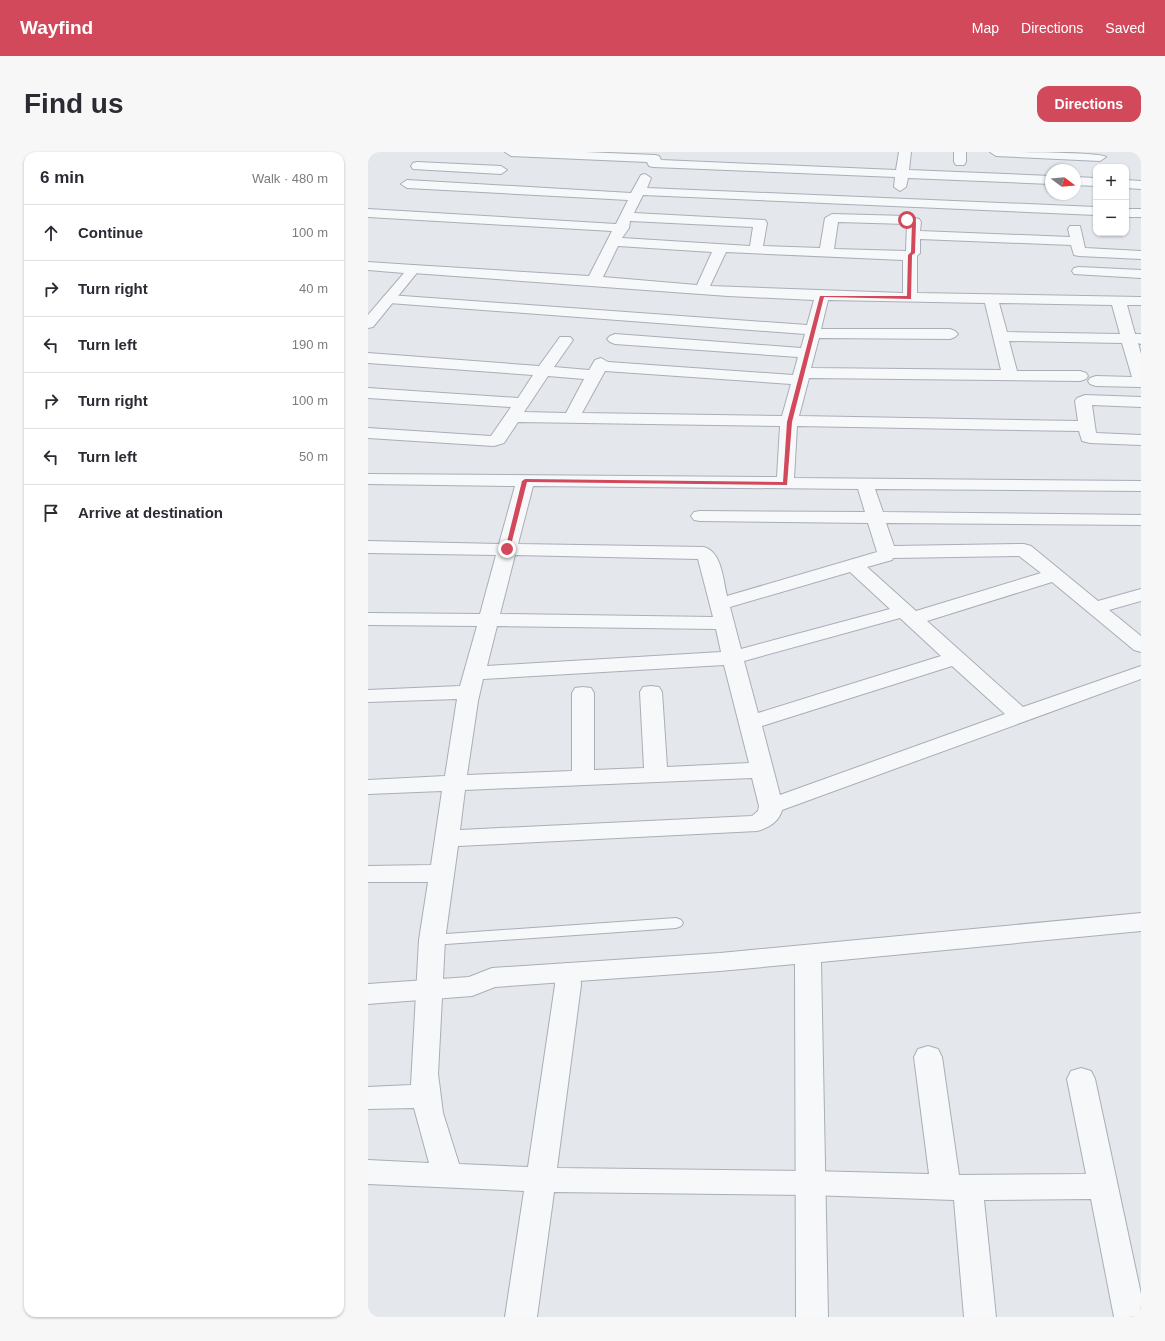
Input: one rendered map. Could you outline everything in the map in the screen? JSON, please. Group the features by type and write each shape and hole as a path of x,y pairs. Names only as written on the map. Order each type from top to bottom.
{"street":[{"path":"486,189 501,170 512,152 655,158 1045,180"},
{"path":"884,220 893,202 903,173 905,152"},
{"path":"996,152 1032,153 1100,159"},
{"path":"594,281 625,222 655,158"},
{"path":"417,166 501,170"},
{"path":"1081,181 1093,182"},
{"path":"407,184 486,189 893,202 1093,211"},
{"path":"1129,184 1141,184"},
{"path":"1129,213 1141,213"},
{"path":"369,214 625,222 757,223 760,224 756,250"},
{"path":"826,253 832,218 914,222 913,253 910,255 910,298"},
{"path":"913,235 1076,234 1081,252 1141,255"},
{"path":"615,242 756,250 910,255"},
{"path":"702,289 721,248"},
{"path":"368,266 594,281 636,300 813,332 950,334"},
{"path":"368,324 413,269"},
{"path":"1079,271 1141,274"},
{"path":"389,299 636,300 702,289 822,296 1141,301"},
{"path":"785,484 789,422 822,296"},
{"path":"991,298 1010,376"},
{"path":"571,418 636,300"},
{"path":"1096,381 1141,382 1135,339 1118,300"},
{"path":"1000,336 1135,339"},
{"path":"615,339 807,353"},
{"path":"368,433 489,442 498,439 545,371 564,340"},
{"path":"368,358 545,371 597,370 801,377 1080,376"},
{"path":"368,393 523,403"},
{"path":"1141,402 1085,400 1088,437 1141,440"},
{"path":"513,417 1087,426"},
{"path":"368,479 785,484 1141,486"},
{"path":"448,1176 431,1125 425,1096 424,1074 432,940 455,783 472,682 525,481"},
{"path":"368,619 488,620 722,614 885,556 886,552 865,484"},
{"path":"700,516 876,519 1141,520"},
{"path":"368,547 704,553 707,556 771,806 769,815 757,823 447,839"},
{"path":"886,552 1020,550 1028,552 1141,646"},
{"path":"854,566 1019,715"},
{"path":"368,696 472,682 733,658 908,615 1056,575"},
{"path":"1094,608 1141,595"},
{"path":"750,723 956,658"},
{"path":"771,806 1141,672"},
{"path":"651,692 656,775"},
{"path":"583,693 584,778"},
{"path":"368,787 762,770"},
{"path":"368,874 442,873"},
{"path":"368,994 472,986 480,989 494,990 567,979 808,959 1141,922"},
{"path":"808,959 922,957 1141,935"},
{"path":"808,959 812,1317"},
{"path":"521,1317 541,1180 567,979"},
{"path":"928,1057 957,1187 980,1317"},
{"path":"1080,1080 1101,1186 1130,1317"},
{"path":"368,1098 425,1096"},
{"path":"368,1172 541,1180 810,1183 957,1187 1101,1186"}],"lane":[{"path":"432,940 676,923"}],"route":[{"path":"507,549 525,481 785,484 789,422 822,296 910,298 910,255 913,253 914,222 907,220"}]}
